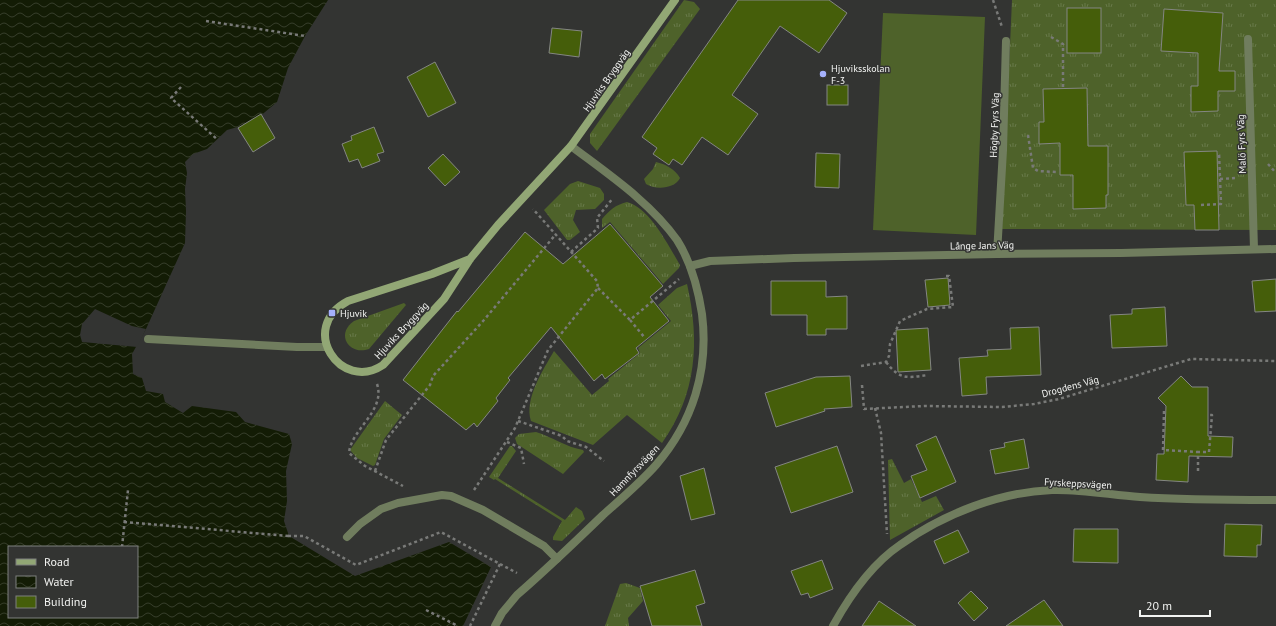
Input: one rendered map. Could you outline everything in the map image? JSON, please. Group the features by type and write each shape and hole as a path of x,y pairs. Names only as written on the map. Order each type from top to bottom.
{"street":[{"name":"Hjuviks Bryggväg","path":"470,259 432,274 348,301 339,306 332,314 325,330 326,347 335,360 349,369 362,372 372,371 383,365 444,299 470,259 571,146 675,0"},
{"name":"Malö Fyrs Väg","path":"1248,39 1254,249"},
{"name":"Högby Fyrs Väg","path":"997,254 1003,150 1006,41"},
{"name":"Hamnfyrsvägen","path":"495,626 507,607 518,595 558,559 655,466 680,432 685,422 694,400 700,376 703,342 700,302 690,268 677,241 640,200 571,146"},
{"name":"Långe Jans Väg","path":"690,268 710,261 997,254 1121,254 1276,249"},
{"path":"148,339 297,347 326,347"},
{"name":"Fyrskeppsvägen","path":"833,626 852,596 900,545 943,520 971,507 999,498 1020,493 1053,490 1140,497 1276,500"},
{"path":"347,537 360,524 380,509 398,503 442,495 451,496 466,501 544,546 558,559"}],"path":[{"path":"993,0 1006,41"},
{"path":"206,21 305,36"},
{"path":"1051,37 1063,44 1063,88"},
{"path":"181,87 171,98 218,140"},
{"path":"1028,135 1033,168 1038,171 1056,172"},
{"path":"1201,205 1221,204 1220,152"},
{"path":"571,252 598,228 597,218 622,185"},
{"path":"523,198 597,281 598,288 630,320 644,338"},
{"path":"375,471 386,440 430,385 433,376 556,234"},
{"path":"630,320 690,268"},
{"path":"886,362 889,356 890,344 900,321 927,309 953,307 950,276 946,276"},
{"path":"466,501 507,442 518,421 548,350 598,288"},
{"name":"Drogdens Väg","path":"862,385 864,409 924,406 1002,407 1034,404 1059,399 1191,359 1276,361"},
{"path":"861,366 886,362"},
{"path":"886,362 902,377 909,378 928,375"},
{"path":"372,371 380,393 370,416 350,446 349,453 365,466 398,482 423,499"},
{"path":"876,408 881,433 889,555"},
{"path":"1164,411 1163,450 1209,452 1212,415 1208,415"},
{"path":"518,421 562,436 567,441 586,447 604,461"},
{"path":"507,442 521,448 524,464"},
{"path":"1198,452 1198,471"},
{"path":"122,546 128,490"},
{"path":"124,522 288,536 304,536 356,565 441,532 500,564 470,626"},
{"path":"426,610 458,626"}],"green space":[{"path":"684,0 694,2 700,9 597,151 590,143 590,134"},
{"path":"1012,0 1276,0 1276,230 1002,229"},
{"path":"883,13 985,17 976,235 873,230"},
{"path":"656,162 673,170 680,178 677,182 669,186 659,188 646,184 644,179 653,169"},
{"path":"578,181 600,188 604,194 604,200 595,209 576,210 573,220 580,232 570,240 567,240 544,210 570,184"},
{"path":"627,202 635,206 651,219 680,265 679,268 663,284 610,222 602,228 602,219 613,208"},
{"path":"687,284 694,326 694,346 689,386 674,424 662,443 627,415 593,445 531,421 530,403 532,394 554,351 592,395 609,381 608,379 640,353 638,348 671,321 658,305 677,288"},
{"path":"404,303 406,305 369,349 362,350 350,347 345,337 348,326 354,321"},
{"path":"385,401 402,415 384,439 375,465 373,466 357,458 350,450"},
{"path":"536,432 571,447 583,450 584,452 563,474 517,444 515,438 519,434"},
{"path":"510,446 512,446 516,451 498,478 565,520 576,507 582,511 585,519 562,541 553,540 553,537 562,521 495,479 494,480 489,477"},
{"path":"892,459 904,483 911,479 922,502 936,496 944,510 890,540 888,460"},
{"path":"626,583 640,588 643,601 628,618 629,626 605,626 620,584"}],"water":[{"path":"0,0 328,0 305,36 288,68 277,102 252,123 227,130 207,149 193,154 185,162 187,173 185,189 185,243 146,329 132,354 133,374 142,378 146,391 163,394 165,402 183,413 192,406 236,412 245,422 289,434 292,444 286,471 287,501 284,521 289,536 355,576 449,542 491,567 463,626 0,626"}],"pier":[{"path":"95,309 132,326 146,329 137,347 82,342 80,335 82,324"}],"building":[{"path":"738,0 829,0 847,13 819,53 780,26 732,95 758,114 728,155 702,137 682,165 673,159 669,165 653,154 657,148 642,137"},
{"path":"1067,8 1101,8 1101,53 1067,53"},
{"path":"1164,9 1223,13 1219,71 1235,71 1235,91 1218,91 1218,111 1191,112 1191,86 1198,86 1198,53 1161,51"},
{"path":"552,28 582,31 579,57 549,53"},
{"path":"435,62 456,103 428,117 407,77"},
{"path":"827,85 848,85 848,105 827,105"},
{"path":"1087,88 1088,146 1108,146 1108,195 1106,195 1106,208 1073,209 1073,175 1060,175 1060,143 1039,144 1039,122 1044,122 1043,89"},
{"path":"261,114 275,138 253,152 238,128"},
{"path":"374,127 384,152 377,154 380,161 362,168 358,159 349,162 342,144 352,140 351,136"},
{"path":"1217,151 1219,230 1195,230 1194,205 1186,205 1184,152"},
{"path":"816,153 840,154 839,188 815,187"},
{"path":"443,154 460,172 445,186 428,168"},
{"path":"610,224 663,286 650,297 669,321 636,348 639,353 605,379 602,374 594,381 551,327 508,378 510,380 496,398 498,401 477,427 474,423 466,430 403,380 457,311 458,312 525,232 563,264"},
{"path":"948,278 950,305 928,307 925,280"},
{"path":"1276,279 1276,311 1255,312 1252,281"},
{"path":"771,281 826,281 826,297 847,296 847,329 826,329 826,335 807,335 807,315 771,315"},
{"path":"1165,307 1167,346 1112,348 1110,315 1132,314 1132,309"},
{"path":"1039,327 1041,375 986,377 987,394 962,396 959,358 988,356 987,350 1011,349 1010,328"},
{"path":"928,328 931,370 898,372 896,330"},
{"path":"850,376 852,407 824,409 825,411 776,427 765,393 816,377"},
{"path":"1181,376 1192,387 1208,387 1208,436 1233,437 1232,457 1189,456 1188,482 1156,480 1157,454 1164,454 1166,406 1158,398"},
{"path":"936,436 956,482 920,498 911,476 927,470 916,445"},
{"path":"1024,439 1029,468 995,474 990,450 1005,447 1004,443"},
{"path":"837,446 853,492 791,513 775,467"},
{"path":"704,468 715,514 691,520 680,476"},
{"path":"1225,524 1262,525 1261,545 1257,545 1257,557 1224,556"},
{"path":"1074,529 1118,529 1118,563 1073,562"},
{"path":"958,530 969,552 944,564 934,541"},
{"path":"822,560 833,589 810,598 808,593 801,595 791,571"},
{"path":"695,570 705,603 696,606 702,626 652,626 640,586"},
{"path":"971,591 988,608 974,621 958,603"},
{"path":"1044,600 1063,626 1006,626"},
{"path":"879,601 916,626 862,626"}],"place":[{"name":"Hjuviksskolan F-3","path":"823,74"},
{"name":"Hjuvik","path":"332,313"}]}
